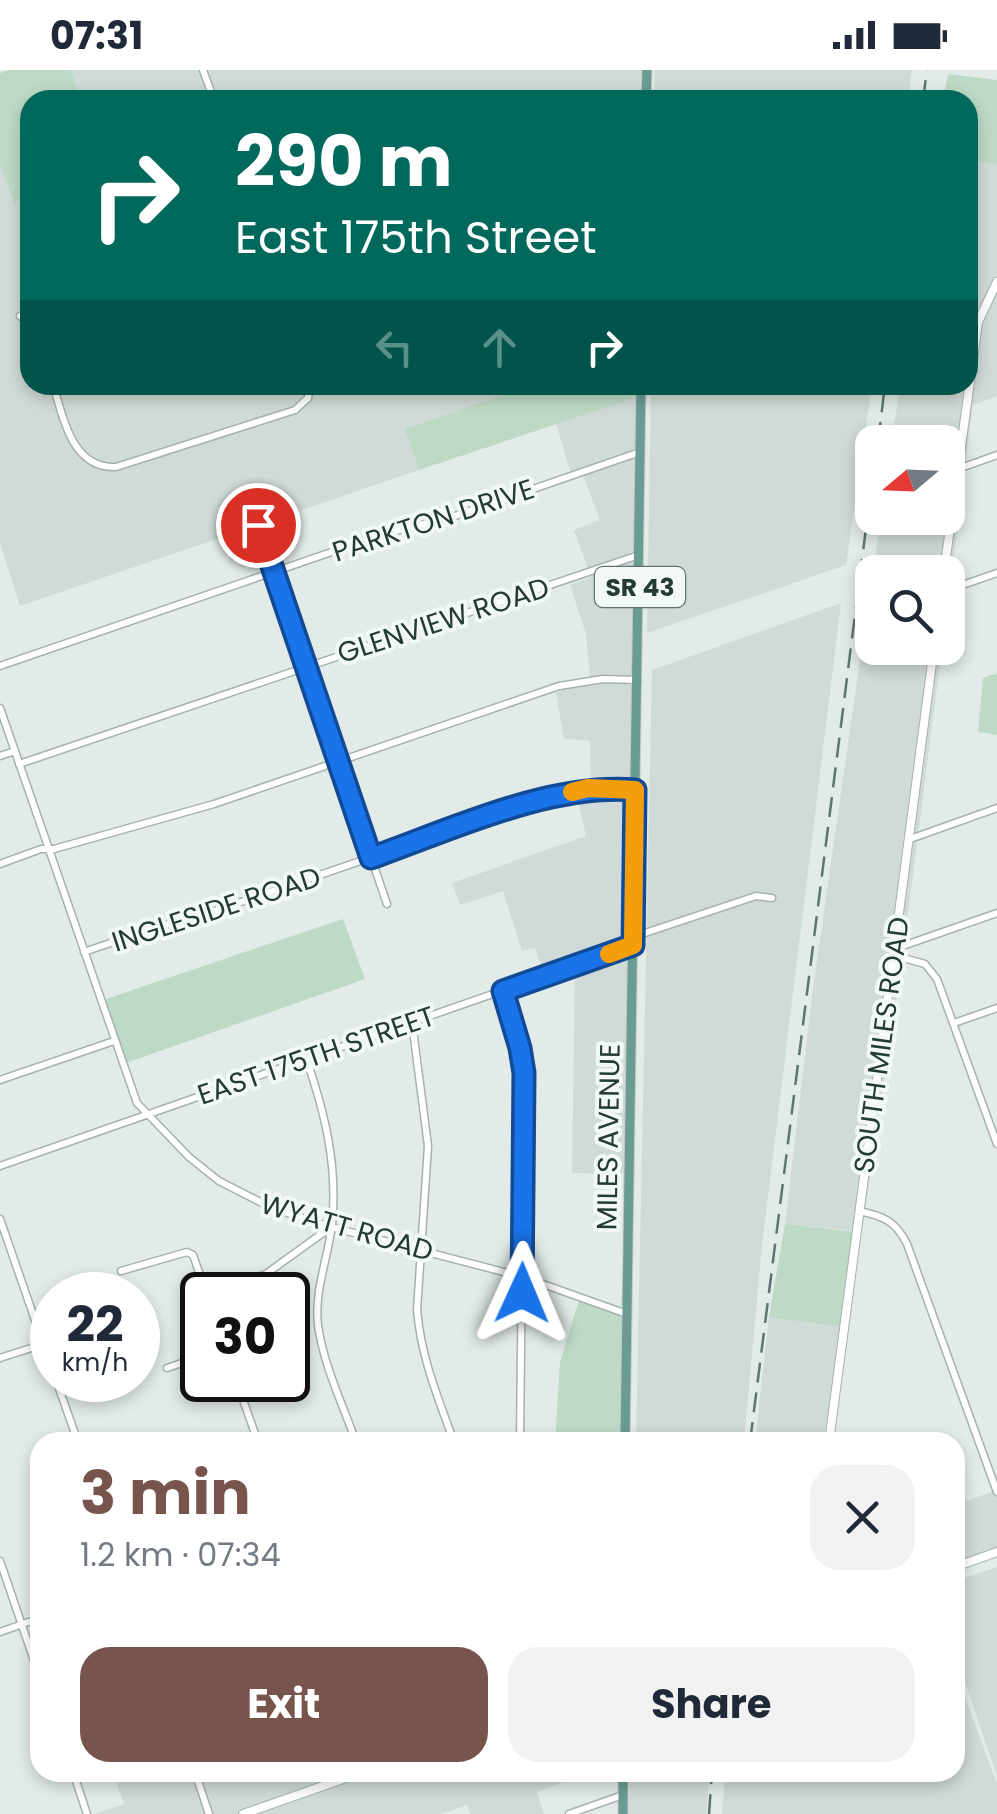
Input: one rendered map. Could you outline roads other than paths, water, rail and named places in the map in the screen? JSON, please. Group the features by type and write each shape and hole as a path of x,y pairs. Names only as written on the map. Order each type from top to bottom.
{"main road":[{"name":"SR 43","path":"635,790 641,395"},
{"name":"MILES AVENUE","path":"625,1432 635,790"},
{"path":"623,1814 624,1782"}],"street":[{"path":"978,322 997,282"},
{"path":"56,395 80,453 102,468 116,467 295,410 308,395"},
{"path":"964,425 968,395"},
{"name":"PARKTON DRIVE","path":"0,666 384,534 455,516 640,452"},
{"path":"965,467 997,456"},
{"path":"258,525 387,904"},
{"name":"GLENVIEW ROAD","path":"19,764 640,555"},
{"path":"965,584 997,572"},
{"name":"SOUTH MILES ROAD","path":"829,1432 932,665"},
{"path":"0,864 214,804 559,686 603,679 639,680"},
{"name":"WYATT ROAD","path":"0,708 137,1102 189,1156 245,1197 332,1227 523,1277 626,1314"},
{"path":"0,756 15,751"},
{"name":"INGLESIDE ROAD","path":"84,952 547,797 588,788 635,790"},
{"path":"910,839 997,808"},
{"name":"EAST 175TH STREET","path":"0,1166 503,991 721,908 756,896 772,898"},
{"path":"893,952 997,913"},
{"path":"893,952 926,964 937,978 997,1144"},
{"path":"503,991 524,1073 520,1432"},
{"path":"954,1023 997,1008"},
{"path":"412,1022 428,1146 417,1310 419,1335 450,1432"},
{"path":"0,1080 114,1040"},
{"path":"306,1058 329,1132 333,1166 332,1227 322,1267 318,1322 353,1432"},
{"path":"858,1211 885,1216 900,1230 907,1244 997,1492"},
{"path":"0,1219 30,1304"},
{"path":"269,1272 332,1227"},
{"path":"121,1271 182,1251 193,1255 199,1272"},
{"path":"0,1358 30,1348"},
{"path":"167,1368 180,1364"},
{"path":"64,1402 74,1432"},
{"path":"244,1402 254,1432"},
{"path":"965,1563 997,1552"},
{"path":"0,1562 30,1648"},
{"path":"0,1632 30,1621"},
{"path":"76,1782 87,1814"},
{"path":"198,1782 209,1814"},
{"path":"244,1814 265,1810 337,1782"},
{"path":"569,1814 623,1795"}],"railway":[{"path":"924,90 927,70"},
{"path":"880,425 884,395"},
{"path":"751,1432 865,535"},
{"path":"709,1814 711,1782"}]}
